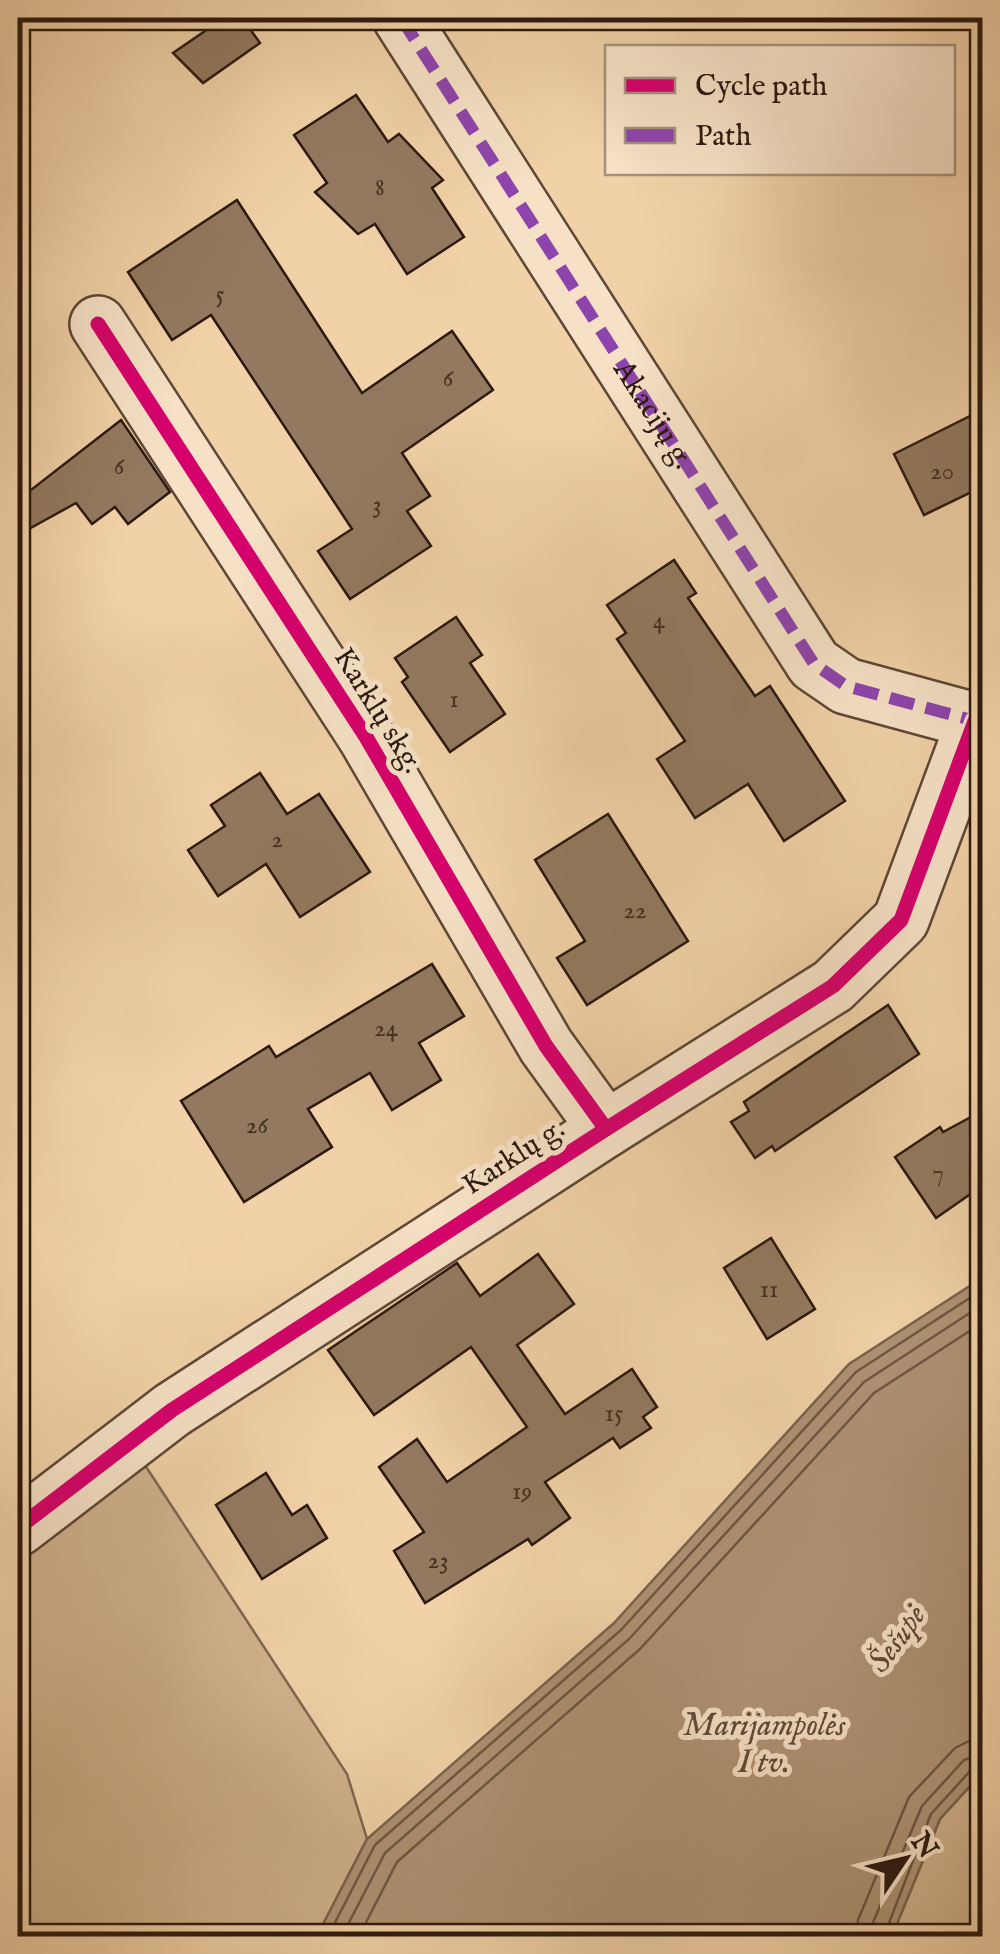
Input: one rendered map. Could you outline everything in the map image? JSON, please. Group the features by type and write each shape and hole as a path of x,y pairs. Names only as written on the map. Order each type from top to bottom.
{"street":[{"name":"Akacijų g.","path":"401,18 814,664 846,686 978,718"},
{"name":"Karklų skg.","path":"98,324 366,737 546,1046 606,1129"},
{"name":"Karklų g.","path":"18,1528 172,1410 833,986 901,920 978,718"}],"shaded area":[{"path":"139,1456 347,1774 367,1839 317,1936 18,1936 18,1554"},
{"path":"982,1773 982,1936 892,1936 940,1819"}],"water":[{"name":"Marijampolės I tv.","path":"982,1278 982,1773 940,1819 892,1936 317,1936 367,1839 614,1623 849,1364"}],"building":[{"path":"224,18 242,18 260,43 203,83 173,53"},
{"path":"356,95 388,142 399,134 443,180 432,188 464,237 407,274 375,224 358,234 315,192 327,183 294,135"},
{"path":"237,200 362,393 452,331 493,390 402,453 430,496 407,511 431,546 350,599 318,551 352,529 211,315 172,340 128,272"},
{"path":"982,410 982,487 924,515 894,454"},
{"path":"121,420 170,492 128,524 115,507 92,524 76,503 18,535 18,500"},
{"path":"674,560 696,593 688,598 755,696 770,686 845,801 784,841 748,784 695,818 657,759 685,741 617,639 626,633 607,605"},
{"path":"456,617 482,655 470,663 505,714 450,752 402,682 408,677 395,658"},
{"path":"260,773 287,814 319,794 370,872 300,917 266,864 218,896 188,850 225,826 211,805"},
{"path":"608,814 688,941 587,1005 557,958 585,941 535,860"},
{"path":"432,964 464,1016 419,1043 441,1080 392,1110 370,1073 308,1109 332,1147 244,1202 181,1101 269,1046 276,1057"},
{"path":"888,1005 919,1054 775,1151 772,1146 755,1158 731,1122 749,1111 744,1102"},
{"path":"982,1111 982,1186 936,1218 895,1157 940,1127 943,1132"},
{"path":"771,1238 815,1309 767,1339 724,1268"},
{"path":"538,1254 574,1304 517,1345 565,1414 632,1369 657,1407 643,1417 651,1428 620,1448 613,1438 545,1482 570,1518 532,1545 528,1539 425,1603 394,1551 424,1532 379,1467 417,1439 447,1482 527,1427 471,1347 374,1415 328,1350 457,1263 480,1296"},
{"path":"266,1473 292,1515 307,1505 327,1538 262,1579 216,1505"}],"marked path":[{"path":"401,18 814,664 846,686 975,721"}],"cycle path":[{"path":"98,324 366,737 546,1046 606,1129"},
{"path":"18,1528 172,1410 833,986 901,920 975,721 982,715"}],"water label":[{"name":"Šešupė","path":"896,1638"}]}
